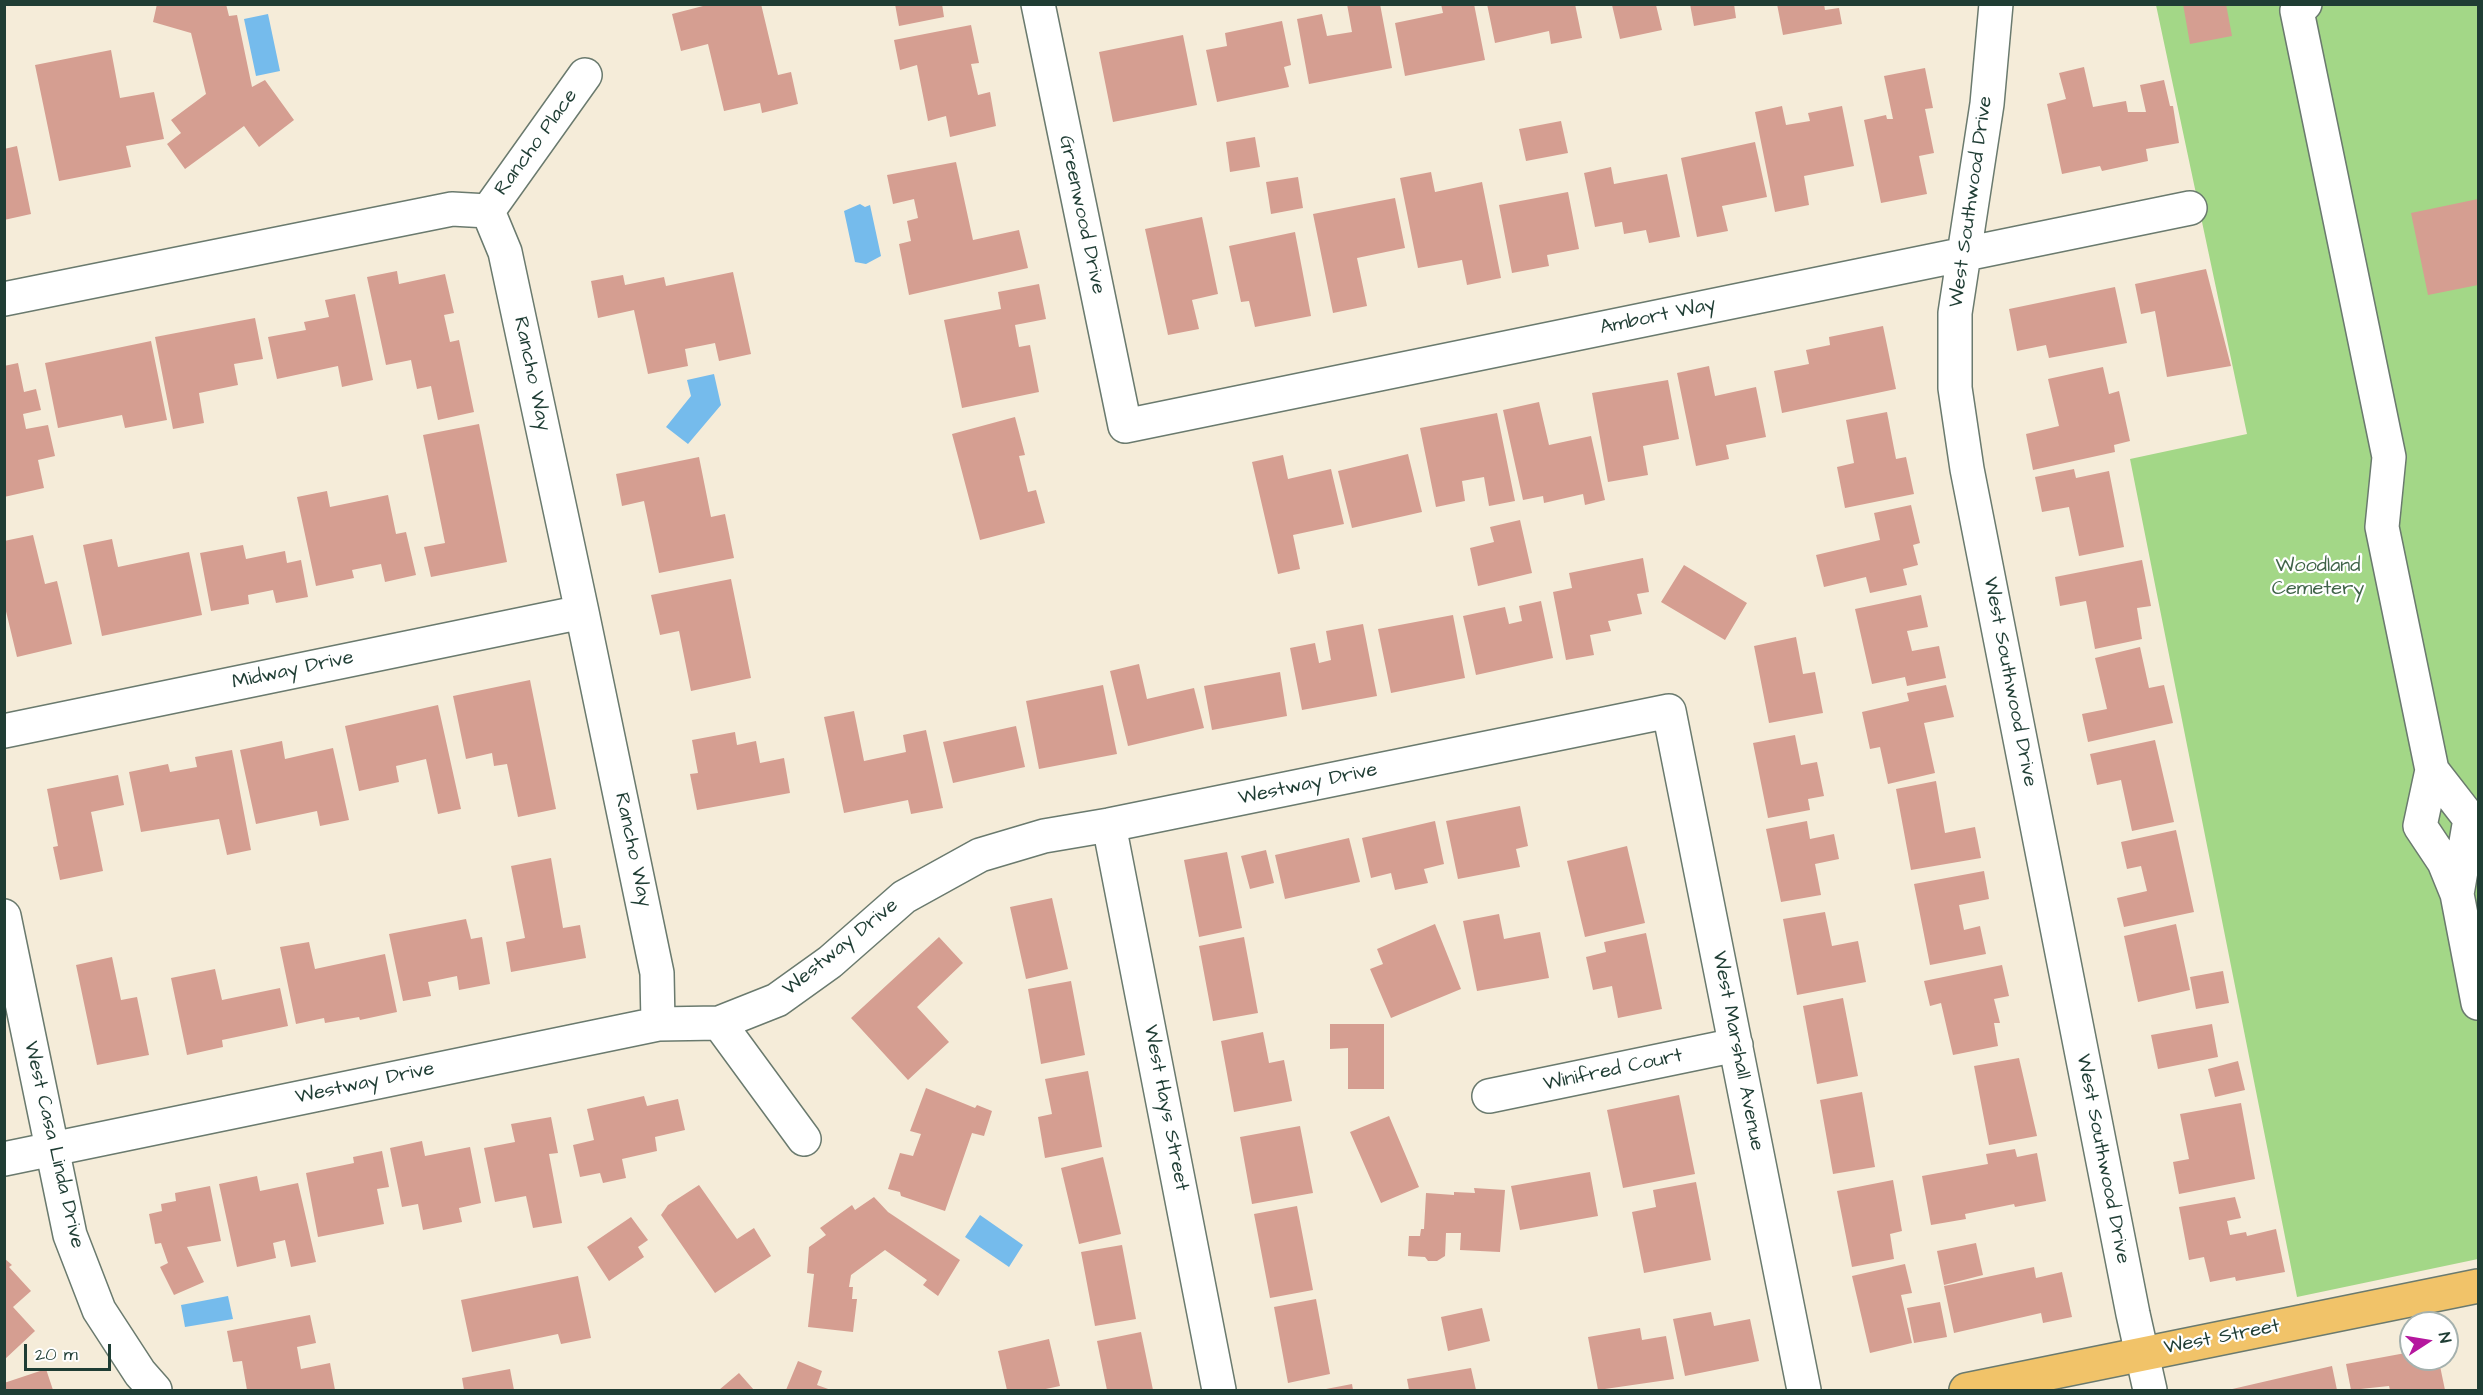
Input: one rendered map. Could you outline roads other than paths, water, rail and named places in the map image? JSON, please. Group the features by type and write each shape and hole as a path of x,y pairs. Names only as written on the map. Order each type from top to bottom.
{"main road":[{"name":"West Street","path":"1966,1390 2478,1286"}],"street":[{"name":"West Southwood Drive","path":"1996,4 1987,105 1955,313 1955,388 1967,469 2150,1390"},
{"path":"2305,4 2297,11 2389,458 2382,527 2432,770 2420,826 2444,862 2457,894 2478,1003"},
{"name":"Greenwood Drive","path":"1044,6 1125,426"},
{"name":"Rancho Place","path":"488,211 585,75"},
{"name":"Ambort Way","path":"1125,426 2190,208"},
{"path":"4,299 452,209 488,211"},
{"name":"Rancho Way","path":"488,211 505,252 582,612 657,973 658,1024"},
{"name":"Midway Drive","path":"4,731 582,612"},
{"name":"Westway Drive","path":"4,1159 658,1024 719,1023 777,1000 830,962 904,897 980,855 1044,836 1109,825 1669,711"},
{"name":"West Marshall Avenue","path":"1669,711 1804,1390"},
{"path":"2432,770 2474,818 2457,894"},
{"name":"West Hays Street","path":"1109,825 1219,1390"},
{"name":"West Casa Linda Drive","path":"4,916 70,1235 99,1310 140,1373 155,1390"},
{"path":"719,1023 804,1139"},
{"name":"Winifred Court","path":"1489,1096 1736,1045"}],"water":[{"path":"268,14 280,71 256,76 244,19"},
{"path":"860,204 865,207 870,205 881,256 866,264 855,262 844,211"},
{"path":"714,374 721,405 688,444 666,427 691,396 687,380"},
{"path":"980,1215 1023,1245 1009,1267 965,1237"},
{"path":"228,1296 233,1319 185,1327 181,1305"}],"park label":[{"name":"Woodland Cemetery","path":"2318,578"}]}
